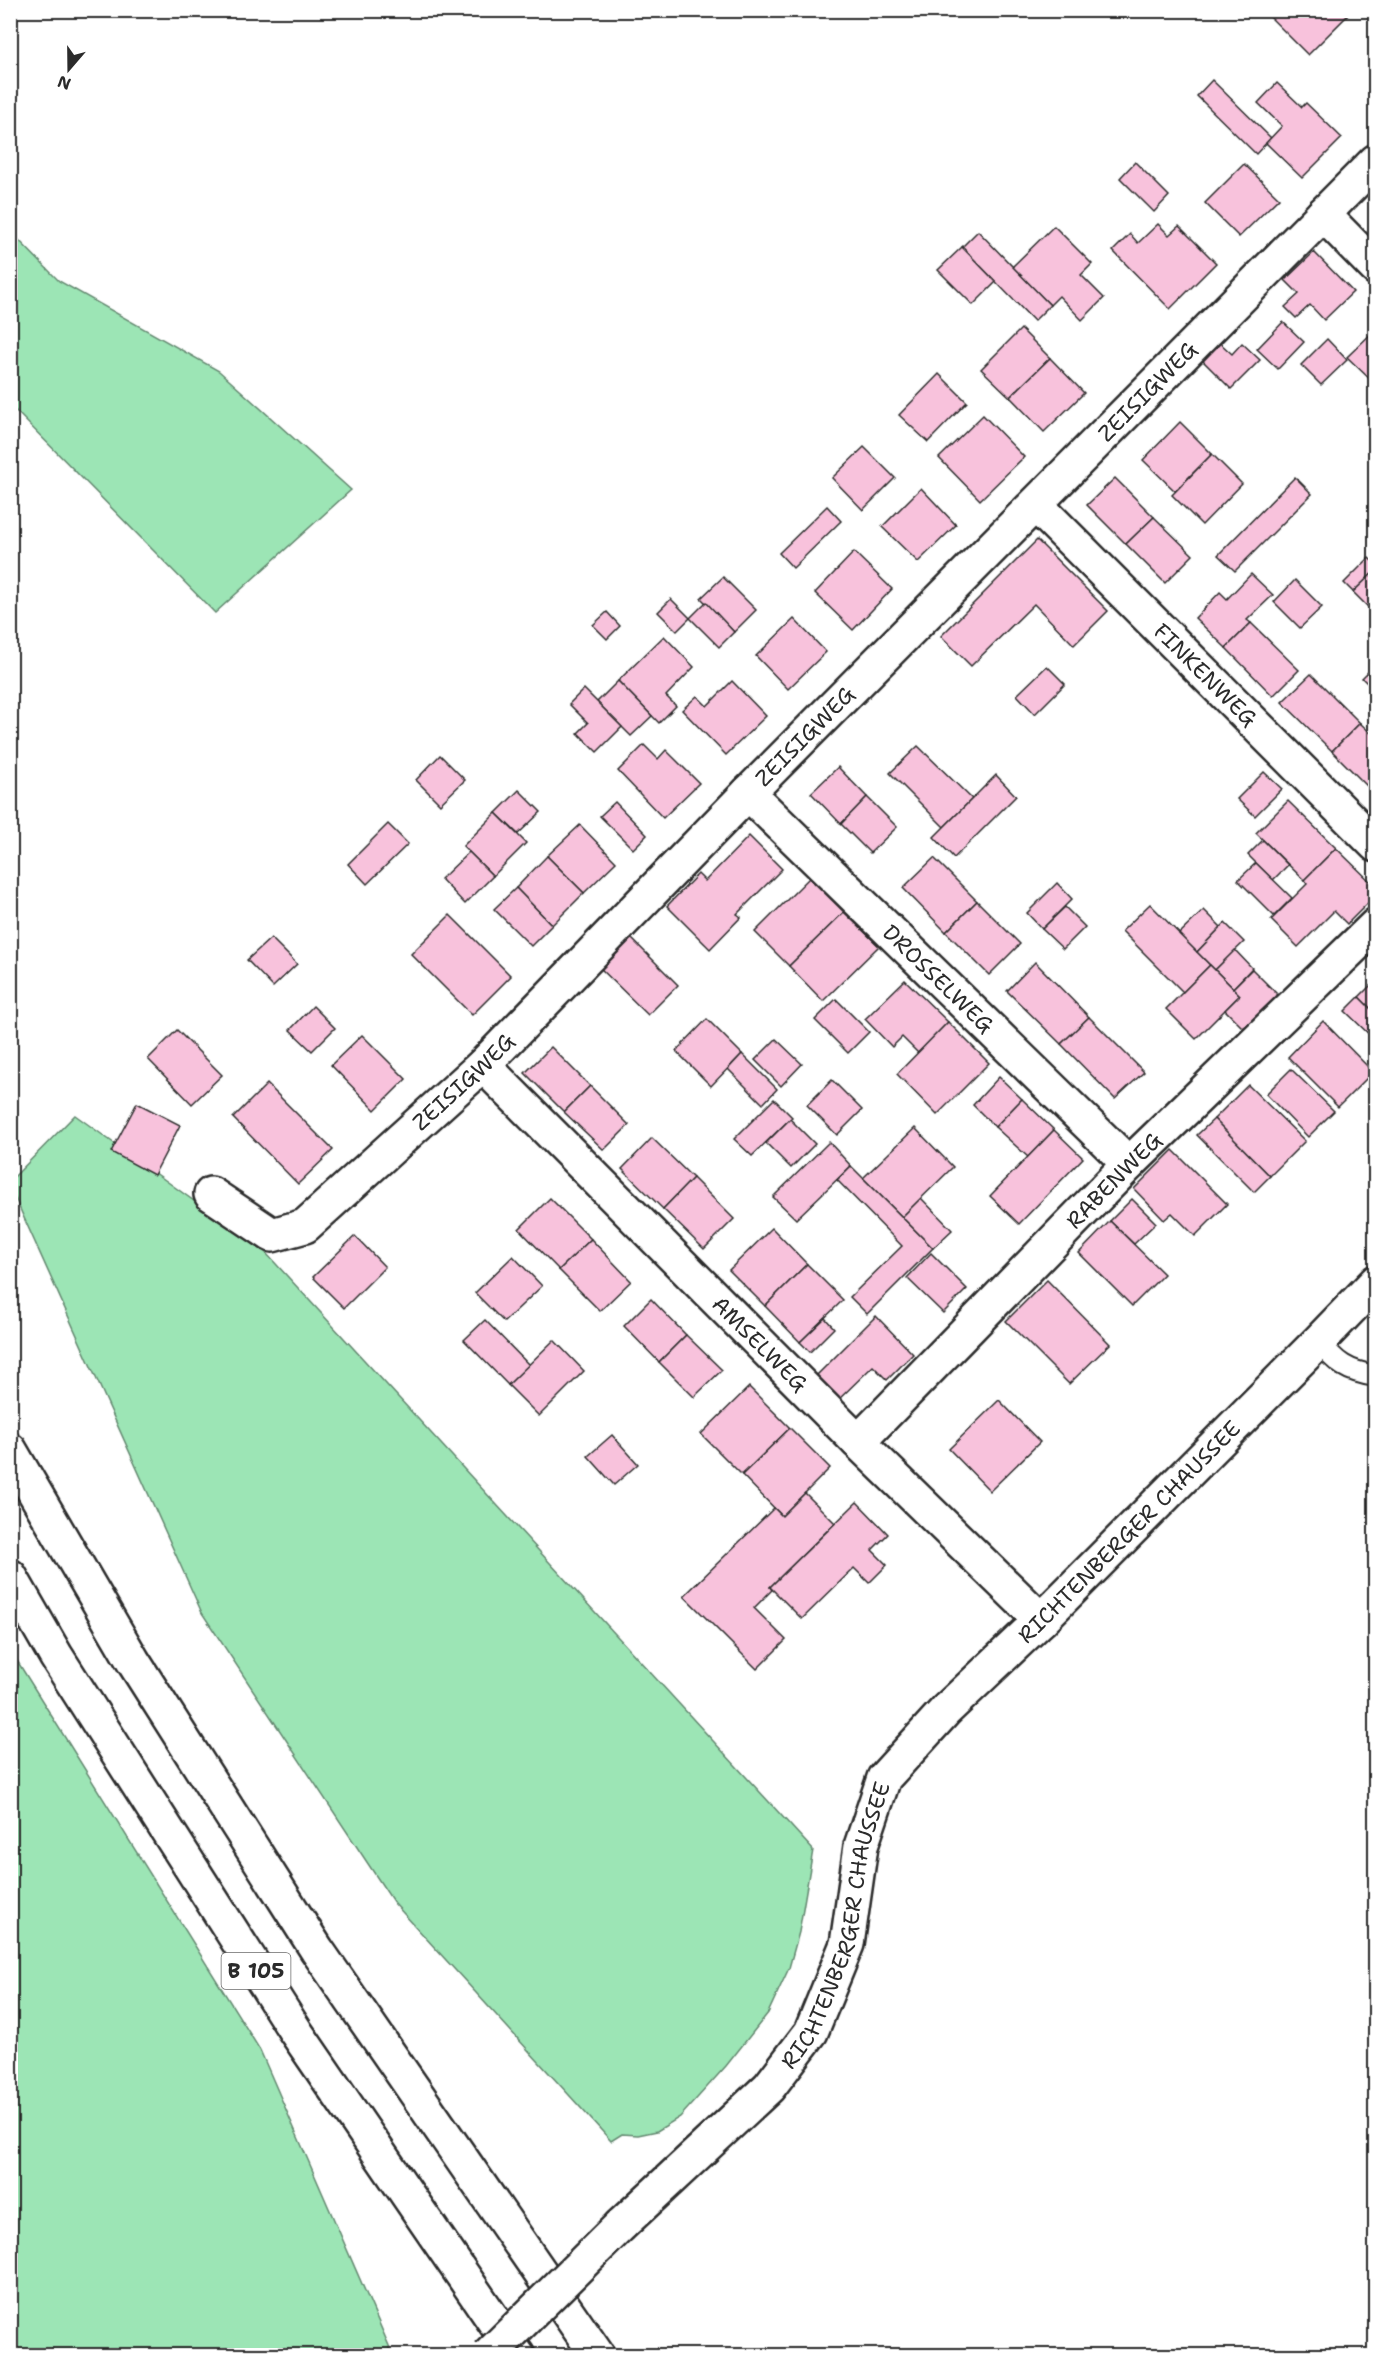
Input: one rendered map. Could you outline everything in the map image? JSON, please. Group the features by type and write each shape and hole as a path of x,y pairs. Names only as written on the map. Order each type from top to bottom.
{"main road":[{"name":"ZEISIGWEG","path":"211,1194 272,1235 305,1226 483,1065 748,793 1376,161"},
{"path":"1323,214 1376,268"},
{"name":"FINKENWEG","path":"1036,505 1376,845"},
{"name":"DROSSELWEG","path":"748,793 1129,1164"},
{"name":"RABENWEG","path":"858,1442 1129,1164 1376,925"},
{"name":"AMSELWEG","path":"483,1065 858,1442 1041,1620"},
{"name":"RICHTENBERGER CHAUSSEE","path":"488,2355 621,2225 769,2087 811,2032 847,1944 861,1846 884,1778 946,1710 1041,1620 1376,1282"},
{"name":"B 105","path":"10,1450 134,1661 317,1950 598,2355"},
{"name":"B 105","path":"10,1576 56,1656 296,2032 518,2355"}],"lane":[{"path":"1319,1341 1332,1359 1349,1369 1376,1376"}],"green space":[{"path":"10,231 59,281 219,371 351,490 215,613 11,406"},
{"path":"75,1115 266,1253 813,1850 799,1932 789,1968 768,2013 726,2066 680,2117 657,2131 638,2135 622,2134 611,2141 394,1903 202,1613 11,1189 10,1181"},
{"path":"11,1651 260,2050 393,2355 11,2355"}],"building":[{"path":"1270,10 1350,10 1351,12 1308,55 1267,14"},
{"path":"1212,80 1271,138 1256,154 1197,96"},
{"path":"1277,83 1302,107 1306,103 1342,138 1302,178 1266,143 1282,126 1258,103"},
{"path":"1135,162 1169,196 1154,212 1120,178"},
{"path":"1244,164 1279,198 1239,237 1205,203"},
{"path":"1158,224 1169,235 1179,226 1216,263 1170,309 1113,251 1130,234 1138,243"},
{"path":"1054,226 1092,264 1081,275 1104,298 1082,320 1059,296 1050,305 1012,267"},
{"path":"978,231 1050,305 1034,321 962,247"},
{"path":"962,247 996,282 973,305 938,270"},
{"path":"1314,252 1353,292 1324,320 1310,305 1296,318 1285,307 1299,294 1285,280"},
{"path":"1283,322 1304,342 1278,369 1257,349"},
{"path":"1021,329 1050,358 1010,397 981,369"},
{"path":"1376,329 1376,385 1347,357"},
{"path":"1327,339 1347,360 1321,385 1301,365"},
{"path":"1220,343 1232,354 1242,343 1260,360 1231,389 1203,361"},
{"path":"1050,358 1084,393 1044,432 1010,397"},
{"path":"939,374 967,402 928,442 899,415"},
{"path":"983,415 1024,457 980,500 939,458"},
{"path":"1180,422 1212,454 1175,491 1143,460"},
{"path":"864,447 895,478 863,510 832,478"},
{"path":"1212,454 1242,484 1202,525 1172,495"},
{"path":"1295,477 1312,494 1235,571 1218,555"},
{"path":"1115,478 1154,517 1126,544 1087,505"},
{"path":"921,488 956,525 918,562 882,527"},
{"path":"827,506 841,521 793,568 779,553"},
{"path":"1154,517 1193,555 1165,583 1126,544"},
{"path":"1037,540 1108,611 1074,645 1034,604 971,666 941,636"},
{"path":"854,552 892,589 853,630 815,593"},
{"path":"1369,558 1376,565 1376,570 1353,592 1344,583"},
{"path":"1376,570 1376,606 1371,610 1353,592"},
{"path":"1251,574 1273,595 1247,620 1251,623 1226,648 1195,618 1220,592 1227,599"},
{"path":"723,577 756,610 734,632 701,598"},
{"path":"1295,580 1322,607 1300,628 1274,602"},
{"path":"671,599 690,618 677,631 658,612"},
{"path":"706,602 734,632 719,647 690,618"},
{"path":"607,612 620,626 607,639 593,625"},
{"path":"794,619 826,652 788,689 756,656"},
{"path":"1251,623 1299,670 1273,696 1226,648"},
{"path":"664,636 694,667 666,696 676,706 659,723 618,681"},
{"path":"1376,664 1376,692 1362,678"},
{"path":"1047,666 1065,684 1035,714 1017,695"},
{"path":"1311,674 1360,723 1332,751 1282,702"},
{"path":"618,681 652,716 631,736 597,702"},
{"path":"732,681 766,716 726,755 682,710 697,696 707,706"},
{"path":"584,689 622,727 597,752 578,733 588,723 569,704"},
{"path":"1360,723 1376,738 1376,795 1332,751"},
{"path":"644,745 658,759 666,750 699,783 663,818 618,771"},
{"path":"918,746 972,799 944,827 890,773"},
{"path":"440,755 465,780 440,804 416,780"},
{"path":"838,767 867,797 841,824 811,793"},
{"path":"1264,772 1282,789 1255,816 1237,799"},
{"path":"996,775 1016,796 954,858 934,837"},
{"path":"519,790 541,812 518,834 496,813"},
{"path":"867,797 897,827 870,853 841,824"},
{"path":"1288,801 1336,848 1304,880 1256,833"},
{"path":"615,802 647,835 633,849 600,816"},
{"path":"496,813 526,843 493,876 463,846"},
{"path":"388,824 408,844 367,884 348,864"},
{"path":"580,825 616,862 584,893 547,856"},
{"path":"749,836 782,869 737,914 741,917 710,949 667,906 698,874 705,881"},
{"path":"1263,840 1288,865 1273,880 1248,855"},
{"path":"1336,848 1376,887 1376,895 1347,924 1334,911 1298,947 1271,920 1307,884 1304,880"},
{"path":"469,852 493,876 465,904 441,879"},
{"path":"547,856 584,893 552,925 516,888"},
{"path":"934,858 977,901 946,932 903,888"},
{"path":"1256,863 1292,898 1274,916 1238,880"},
{"path":"810,877 844,912 789,966 755,932"},
{"path":"1057,883 1072,899 1042,929 1027,913"},
{"path":"516,888 552,925 531,946 494,909"},
{"path":"977,901 1020,944 989,975 946,932"},
{"path":"1150,904 1210,965 1183,992 1122,931"},
{"path":"1065,907 1085,927 1063,949 1042,929"},
{"path":"1204,910 1221,927 1197,952 1179,934"},
{"path":"844,912 879,946 823,1001 789,966"},
{"path":"450,915 511,976 472,1015 411,954"},
{"path":"1225,923 1244,942 1215,970 1197,952"},
{"path":"626,933 678,985 648,1015 596,964"},
{"path":"271,938 297,964 273,987 247,960"},
{"path":"1235,950 1252,968 1233,988 1215,970"},
{"path":"1035,962 1089,1017 1061,1044 1007,991"},
{"path":"1210,965 1240,995 1196,1039 1166,1009"},
{"path":"1252,969 1280,997 1246,1031 1225,1010 1240,995 1233,988"},
{"path":"905,980 948,1022 918,1053 902,1037 892,1047 865,1019"},
{"path":"1376,980 1376,1014 1359,997"},
{"path":"1359,997 1376,1014 1376,1041 1345,1011"},
{"path":"836,999 869,1032 848,1053 815,1020"},
{"path":"313,1006 335,1028 312,1051 290,1030"},
{"path":"1089,1017 1144,1072 1115,1099 1061,1044"},
{"path":"707,1019 742,1054 711,1086 676,1051"},
{"path":"1323,1021 1373,1072 1338,1107 1288,1057"},
{"path":"948,1022 989,1063 937,1115 897,1074"},
{"path":"177,1030 222,1075 192,1104 148,1059"},
{"path":"362,1035 406,1079 375,1110 331,1065"},
{"path":"776,1039 802,1064 781,1086 755,1060"},
{"path":"551,1047 590,1086 564,1112 525,1073"},
{"path":"742,1054 777,1089 763,1104 728,1069"},
{"path":"1291,1069 1334,1111 1308,1137 1266,1094"},
{"path":"999,1077 1022,1099 995,1127 973,1105"},
{"path":"832,1080 862,1110 837,1135 807,1105"},
{"path":"267,1084 333,1150 298,1184 233,1118"},
{"path":"1248,1085 1305,1141 1270,1176 1214,1119"},
{"path":"590,1086 629,1125 604,1150 564,1112"},
{"path":"774,1099 792,1117 752,1156 734,1139"},
{"path":"1022,1099 1054,1130 1028,1157 995,1127"},
{"path":"137,1103 180,1125 154,1175 111,1152"},
{"path":"790,1119 815,1144 791,1168 766,1143"},
{"path":"1214,1119 1270,1176 1254,1192 1197,1135"},
{"path":"915,1128 953,1167 902,1217 863,1178"},
{"path":"1054,1130 1083,1158 1019,1224 990,1196"},
{"path":"652,1138 693,1178 663,1209 622,1169"},
{"path":"829,1142 851,1166 796,1219 773,1197"},
{"path":"1173,1150 1227,1204 1195,1236 1172,1213 1164,1220 1134,1189"},
{"path":"851,1166 933,1248 867,1314 850,1297 902,1246 837,1180"},
{"path":"693,1178 734,1219 704,1249 663,1209"},
{"path":"550,1198 591,1239 559,1270 519,1229"},
{"path":"921,1198 952,1230 933,1248 902,1217"},
{"path":"1132,1199 1156,1223 1134,1244 1110,1221"},
{"path":"1110,1221 1164,1274 1132,1306 1079,1253"},
{"path":"772,1228 807,1264 765,1306 729,1270"},
{"path":"355,1236 385,1267 344,1308 313,1277"},
{"path":"591,1239 631,1281 600,1311 559,1270"},
{"path":"931,1253 967,1289 943,1313 907,1278"},
{"path":"513,1256 542,1286 504,1322 475,1293"},
{"path":"807,1264 843,1300 800,1342 765,1306"},
{"path":"1047,1280 1110,1344 1069,1384 1006,1321"},
{"path":"651,1299 686,1335 659,1362 624,1326"},
{"path":"876,1316 913,1354 887,1380 873,1366 835,1403 812,1380"},
{"path":"825,1318 834,1328 810,1352 800,1342"},
{"path":"485,1320 529,1365 508,1385 464,1340"},
{"path":"686,1335 722,1370 694,1397 659,1362"},
{"path":"554,1340 584,1371 539,1416 508,1385"},
{"path":"749,1387 790,1428 742,1475 701,1434"},
{"path":"999,1400 1040,1442 990,1491 949,1449"},
{"path":"790,1428 830,1468 782,1516 742,1475"},
{"path":"612,1435 638,1464 614,1485 588,1456"},
{"path":"805,1493 835,1523 770,1587 772,1590 754,1608 786,1640 757,1669 684,1596 774,1508 782,1516"},
{"path":"857,1502 888,1534 872,1550 887,1565 869,1583 854,1568 802,1619 770,1587"}]}
